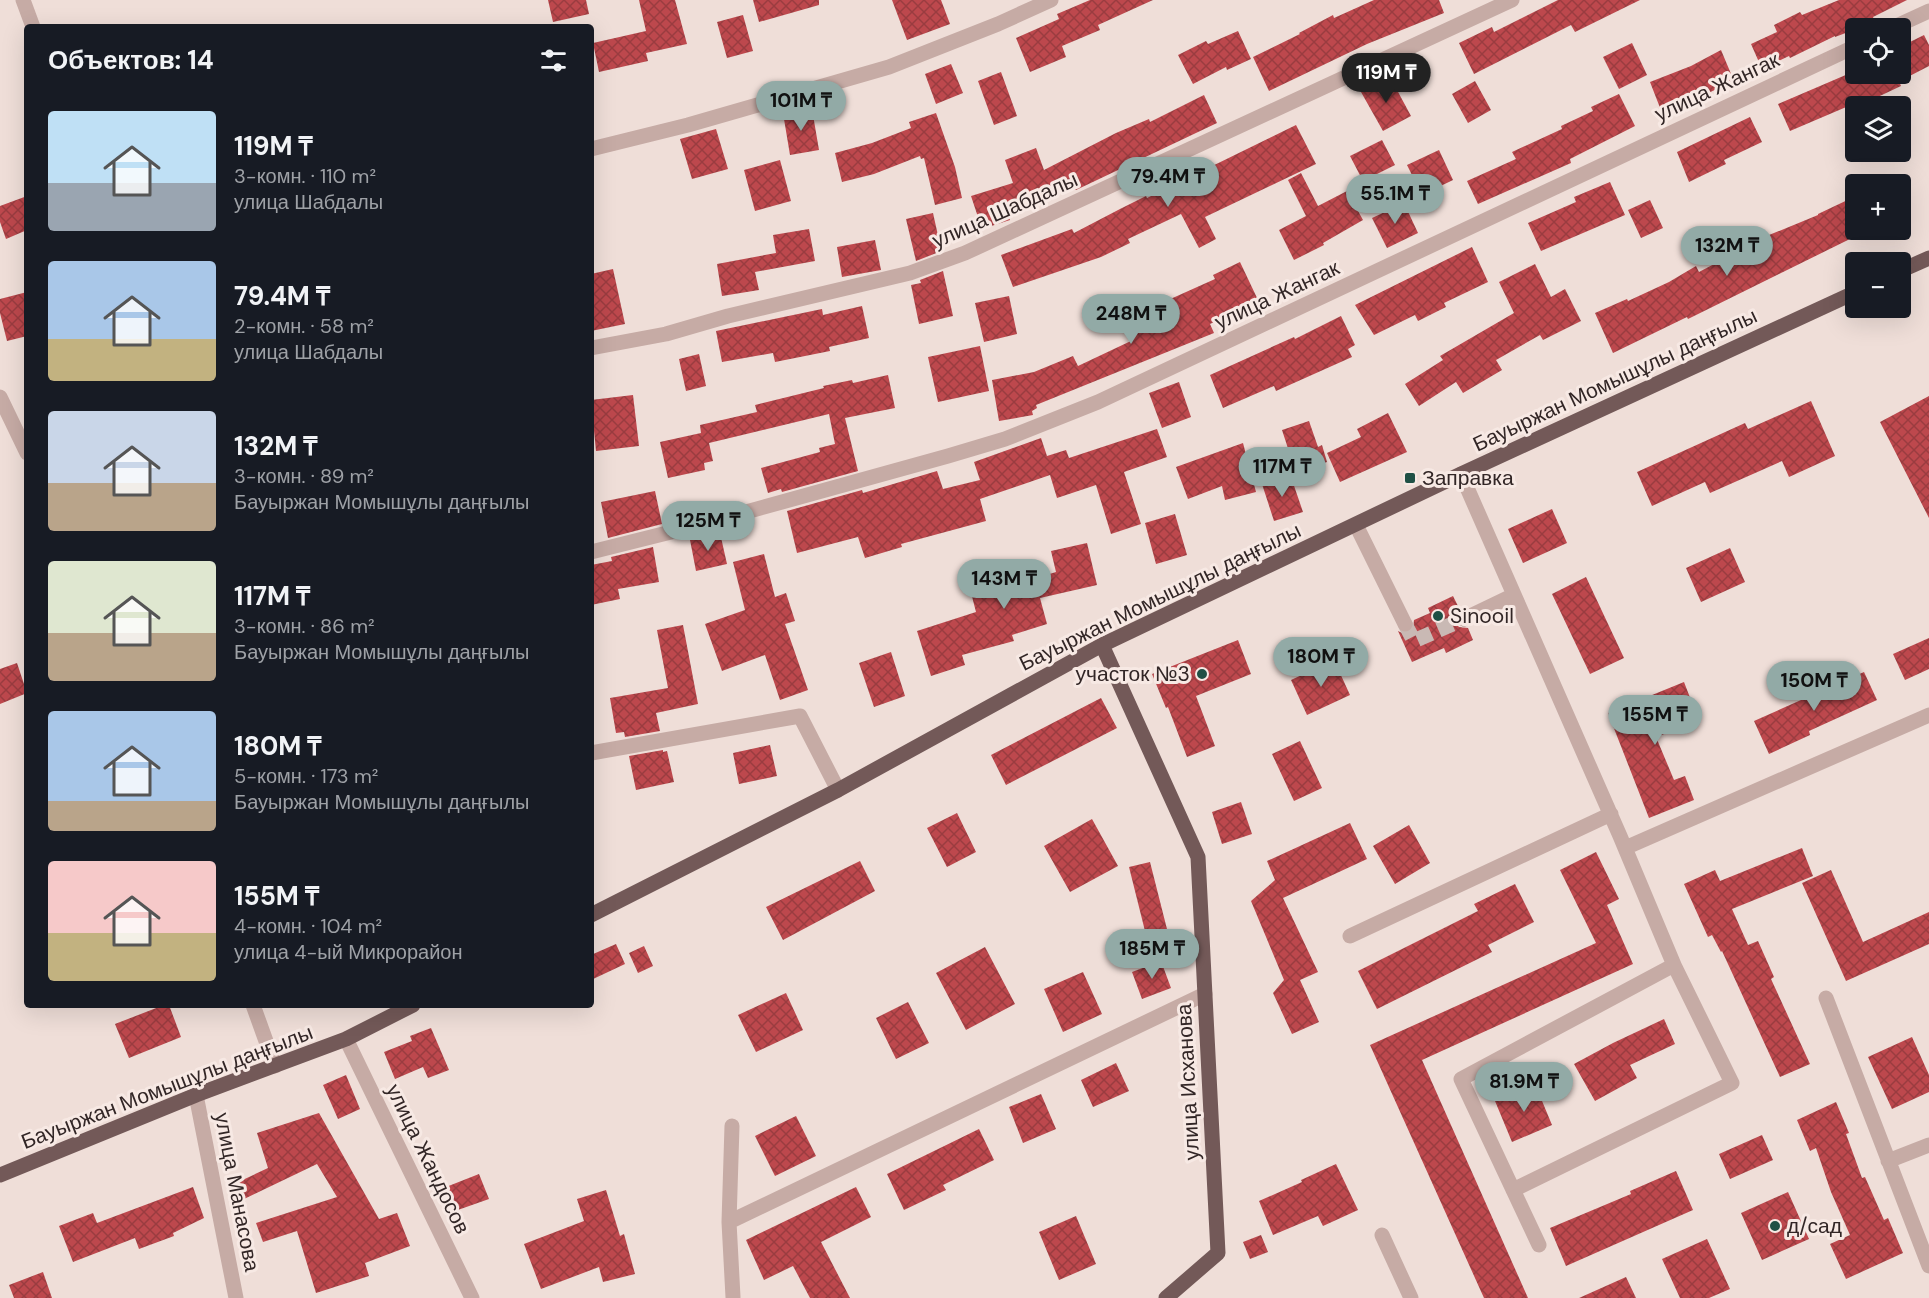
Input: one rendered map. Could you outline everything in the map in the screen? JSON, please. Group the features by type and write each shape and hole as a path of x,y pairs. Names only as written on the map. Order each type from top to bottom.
{"main road":[{"path":"1911,266 1929,258"},
{"name":"Бауыржан Момышұлы даңғылы","path":"594,913 837,790 1102,645 1461,474 1845,297"},
{"name":"улица Исханова","path":"1102,645 1198,857 1218,1253 1166,1298"},
{"name":"Бауыржан Момышұлы даңғылы","path":"0,1175 196,1095 346,1039 407,1008"}],"street":[{"path":"23,0 32,24"},
{"path":"594,147 688,125 889,67 998,24 1051,0"},
{"name":"улица Шабдалы","path":"594,347 666,334 728,316 852,288 910,273 954,257 1512,0"},
{"path":"1911,19 1929,11"},
{"name":"улица Жангак","path":"594,551 699,525 948,456 1005,439 1098,402 1845,51"},
{"path":"0,397 21,427"},
{"path":"1461,474 1611,814 1674,965 1732,1083 1513,1190"},
{"path":"1356,525 1405,624"},
{"path":"1464,619 1514,595"},
{"path":"1625,848 1929,715"},
{"path":"594,752 800,716 837,790"},
{"path":"1350,936 1611,814"},
{"path":"1539,1245 1461,1079 1674,965"},
{"path":"729,1222 1205,994"},
{"path":"1826,998 1929,1266"},
{"path":"254,1008 275,1066"},
{"name":"улица Жандосов","path":"346,1039 472,1298"},
{"name":"улица Манасова","path":"196,1095 236,1298"},
{"path":"732,1126 729,1222 733,1297"},
{"path":"1888,1161 1929,1145"},
{"path":"1382,1235 1411,1298"}],"building":[{"path":"548,0 586,0 589,14 553,22"},
{"path":"639,0 675,0 687,44 646,53 648,61 599,72 594,43 646,31"},
{"path":"753,0 819,0 819,5 759,22"},
{"path":"892,0 941,0 950,24 907,40"},
{"path":"1090,0 1153,0 1098,25 1100,30 1062,46 1066,57 1030,72 1016,38 1059,19 1057,14"},
{"path":"1374,0 1439,0 1444,13 1367,44 1269,91 1253,57 1333,15 1334,18"},
{"path":"1558,0 1640,0 1575,32 1571,25 1474,74 1459,43 1492,27 1494,32"},
{"path":"1839,0 1907,0 1873,18 1845,18 1845,33 1762,69 1751,44 1777,32 1774,25 1800,12 1802,15"},
{"path":"743,15 753,51 727,58 717,22"},
{"path":"1238,31 1251,59 1227,70 1226,67 1193,84 1178,55 1206,41 1208,44"},
{"path":"1924,35 1929,45 1929,66 1911,75 1911,42"},
{"path":"1632,43 1647,75 1619,89 1603,57"},
{"path":"1721,50 1734,81 1689,102 1691,107 1664,118 1650,82 1691,66"},
{"path":"951,64 963,93 936,104 925,74"},
{"path":"1001,72 1017,116 994,125 978,81"},
{"path":"1845,75 1845,84 1900,84 1901,86 1880,96 1845,96 1845,108 1790,131 1778,104"},
{"path":"1390,77 1411,116 1383,131 1361,92"},
{"path":"1475,81 1491,110 1468,123 1452,94"},
{"path":"1619,94 1635,126 1570,159 1571,163 1478,204 1467,181 1516,159 1512,152 1562,129 1561,126 1593,111 1591,107"},
{"path":"1204,95 1217,123 1076,190 1074,187 1007,212 1010,220 982,229 971,196 1013,183 1005,160 1036,148 1044,170 1116,133 1149,119 1150,122"},
{"path":"812,109 819,150 790,155 783,113"},
{"path":"936,113 955,167 962,198 935,205 924,158 921,159 920,156 874,174 842,182 835,153 872,143 911,128 909,122"},
{"path":"1750,117 1762,142 1724,160 1726,164 1689,182 1677,152"},
{"path":"1296,125 1316,164 1205,217 1216,239 1199,248 1181,214 1128,239 1130,243 1101,257 1013,287 1001,255 1072,229 1074,233"},
{"path":"716,129 728,169 692,179 680,139"},
{"path":"1382,140 1395,165 1363,181 1350,156"},
{"path":"1439,150 1453,180 1422,195 1407,165"},
{"path":"780,160 791,201 755,211 744,170"},
{"path":"1301,173 1318,206 1347,191 1363,220 1323,243 1324,245 1294,260 1279,230 1306,216 1288,180"},
{"path":"1610,182 1625,215 1541,251 1528,223 1576,202 1574,197"},
{"path":"24,197 24,231 6,239 0,222 0,206"},
{"path":"1650,200 1663,228 1641,238 1628,210"},
{"path":"1845,201 1845,240 1848,240 1688,319 1687,317 1613,353 1595,313 1669,282 1696,266 1699,272 1737,252 1735,249"},
{"path":"1404,203 1418,233 1387,248 1372,218"},
{"path":"933,213 941,249 938,249 939,252 916,261 906,219"},
{"path":"809,229 815,261 755,272 759,290 722,296 717,264 776,253 773,235"},
{"path":"875,240 881,270 842,277 837,247"},
{"path":"1472,247 1488,282 1444,303 1446,307 1418,321 1415,315 1374,335 1355,305"},
{"path":"1240,262 1258,300 1210,324 1214,333 1036,405 1037,408 1032,411 1033,415 999,421 992,380 1034,372 1073,356 1078,366 1133,340 1130,334 1172,317 1166,301 1215,279 1213,275"},
{"path":"1535,264 1551,297 1565,289 1581,321 1543,340 1540,335 1496,360 1502,370 1463,393 1456,382 1419,406 1405,384 1443,360 1440,356 1514,313 1499,282"},
{"path":"613,269 625,324 594,330 594,273"},
{"path":"943,271 953,316 919,324 911,285 921,283 920,280"},
{"path":"24,293 24,337 7,341 0,313 0,299"},
{"path":"1009,296 1017,334 984,342 975,303"},
{"path":"862,306 869,338 829,347 830,351 775,362 773,353 722,362 716,331 822,309 823,315"},
{"path":"1341,316 1355,345 1348,349 1352,357 1276,391 1274,386 1223,408 1210,375 1294,337 1295,339"},
{"path":"980,346 989,391 938,402 928,357"},
{"path":"699,354 706,386 686,391 679,359"},
{"path":"888,375 895,408 845,418 858,471 782,492 781,489 768,493 761,468 820,452 819,448 835,444 829,414 709,443 713,461 704,463 705,470 668,478 660,442 701,433 700,425 757,412 755,405 824,388 823,386 852,380 853,383"},
{"path":"1179,382 1191,417 1162,428 1149,393"},
{"path":"633,395 639,446 596,451 594,400"},
{"path":"1929,396 1929,518 1880,422"},
{"path":"1811,401 1835,456 1789,477 1782,461 1710,493 1705,482 1652,506 1637,472 1745,423 1748,429"},
{"path":"1388,413 1407,452 1340,482 1327,453 1361,437 1357,429"},
{"path":"1309,421 1318,447 1322,445 1327,462 1296,473 1282,430"},
{"path":"1157,429 1167,457 1124,472 1141,524 1111,534 1096,485 1057,498 1050,475 980,499 986,521 901,544 902,547 865,558 858,537 797,553 787,511 862,490 863,493 937,471 943,489 980,480 974,462 1041,438 1047,456 1066,450 1069,458"},
{"path":"1243,443 1256,492 1225,500 1222,486 1188,499 1176,467"},
{"path":"1290,474 1303,512 1274,521 1262,484"},
{"path":"655,491 662,524 608,538 601,502"},
{"path":"1552,509 1567,543 1523,563 1508,529"},
{"path":"1175,514 1187,555 1156,564 1145,523"},
{"path":"720,533 727,564 696,571 690,540"},
{"path":"1087,543 1097,585 1040,598 1047,624 1012,635 1014,641 962,655 965,665 931,676 917,631 976,612 967,577 996,570 1001,589 1056,572 1051,551"},
{"path":"653,547 659,582 618,589 620,599 594,604 594,564 612,561 611,557"},
{"path":"1730,548 1745,582 1701,602 1686,568"},
{"path":"764,554 775,597 786,593 795,621 785,624 808,690 780,700 765,655 722,671 705,624 745,610 733,562"},
{"path":"1586,577 1624,658 1590,674 1552,594"},
{"path":"1453,596 1460,610 1456,614 1455,623 1459,627 1468,628 1473,640 1446,653 1444,648 1412,662 1398,631 1404,634 1410,632 1413,629 1414,620 1430,613 1428,608"},
{"path":"683,625 698,704 656,713 660,731 625,737 624,732 616,733 610,698 668,688 657,630"},
{"path":"1929,638 1929,669 1905,680 1893,654"},
{"name":"участок №3","path":"1238,640 1251,674 1196,696 1215,746 1187,757 1168,707 1166,708 1152,674"},
{"path":"891,652 905,696 874,707 859,663"},
{"path":"1334,660 1350,695 1307,715 1291,680"},
{"path":"17,663 24,684 24,694 0,704 0,669"},
{"path":"1864,672 1877,700 1809,731 1810,735 1769,754 1754,721"},
{"path":"1684,682 1699,721 1656,737 1674,780 1685,776 1694,800 1649,818 1608,713"},
{"path":"1101,698 1117,728 1006,785 991,755"},
{"path":"1300,741 1322,788 1294,801 1272,754"},
{"path":"770,745 777,776 739,784 733,753"},
{"path":"663,750 663,752 667,751 674,782 636,790 629,756"},
{"path":"1241,802 1252,834 1222,844 1212,812"},
{"path":"957,813 976,852 947,867 927,828"},
{"path":"1092,819 1118,866 1070,892 1044,846"},
{"path":"1350,823 1367,859 1283,898 1318,972 1300,980 1319,1022 1292,1034 1273,993 1284,980 1251,901 1275,880 1267,861"},
{"path":"1409,825 1430,863 1395,884 1373,846"},
{"path":"1802,848 1813,876 1732,909 1748,945 1758,941 1774,977 1771,979 1810,1064 1780,1077 1722,951 1712,935 1708,937 1684,884 1715,870 1720,881"},
{"path":"1596,852 1619,899 1607,905 1633,964 1422,1060 1528,1298 1484,1298 1370,1045 1596,943 1560,870"},
{"path":"860,861 875,891 783,940 766,907"},
{"path":"1150,862 1169,937 1148,943 1129,867"},
{"path":"1831,870 1863,942 1929,912 1929,944 1846,981 1802,883"},
{"path":"1515,884 1534,922 1488,945 1492,952 1377,1009 1358,971 1478,911 1474,904"},
{"path":"616,944 625,964 594,979 594,954"},
{"path":"644,946 653,966 638,973 629,953"},
{"path":"985,947 1015,1004 966,1030 936,973"},
{"path":"1161,961 1171,988 1142,999 1132,972"},
{"path":"1083,972 1102,1014 1063,1032 1044,989"},
{"path":"786,993 803,1030 756,1052 738,1015"},
{"path":"908,1002 929,1043 896,1059 876,1018"},
{"path":"156,1008 170,1008 181,1037 129,1058 115,1024"},
{"path":"1664,1019 1675,1044 1630,1065 1637,1078 1595,1101 1574,1064"},
{"path":"431,1028 449,1070 428,1078 423,1067 395,1079 384,1052 412,1041 410,1036"},
{"path":"1912,1037 1929,1075 1929,1092 1892,1109 1868,1057"},
{"path":"1116,1063 1129,1091 1093,1107 1081,1080"},
{"path":"346,1075 360,1109 338,1119 323,1085"},
{"path":"1535,1084 1552,1125 1512,1142 1495,1101"},
{"path":"1041,1094 1056,1129 1023,1143 1009,1107"},
{"path":"1836,1102 1849,1133 1846,1134 1862,1178 1865,1177 1884,1220 1888,1218 1903,1253 1846,1279 1830,1244 1850,1235 1831,1192 1816,1148 1810,1151 1797,1120"},
{"path":"319,1113 379,1219 397,1213 410,1246 365,1263 369,1276 316,1293 297,1231 263,1242 256,1223 337,1197 317,1164 242,1200 234,1184 268,1168 257,1133"},
{"path":"796,1116 816,1156 775,1176 755,1136"},
{"path":"979,1129 994,1160 943,1185 946,1190 904,1210 887,1174"},
{"path":"1762,1135 1773,1160 1730,1179 1719,1154"},
{"path":"1336,1164 1358,1210 1323,1226 1318,1216 1273,1235 1259,1201"},
{"path":"1676,1171 1693,1210 1566,1266 1550,1228 1631,1194 1630,1191"},
{"path":"479,1174 489,1199 455,1211 446,1187"},
{"path":"193,1187 204,1218 173,1233 174,1236 139,1249 135,1238 73,1262 59,1226 93,1213 97,1223"},
{"path":"856,1187 871,1217 821,1242 850,1298 810,1298 793,1266 764,1280 746,1240"},
{"path":"606,1190 620,1236 624,1234 635,1274 603,1282 599,1267 541,1289 524,1244 584,1221 577,1199"},
{"name":"д/сад","path":"1788,1192 1809,1239 1762,1260 1741,1213"},
{"path":"1076,1216 1096,1264 1059,1280 1039,1232"},
{"path":"1261,1235 1268,1252 1250,1259 1243,1242"},
{"path":"1707,1239 1730,1289 1709,1298 1680,1298 1662,1259"},
{"path":"43,1272 52,1298 14,1298 9,1285"},
{"path":"1626,1277 1636,1298 1579,1298"}],"tunnel":[{"path":"1405,624 1414,641 1464,619"}],"place":[{"name":"Заправка","path":"1410,478"},
{"name":"Sinooil","path":"1438,616"},
{"name":"участок №3","path":"1202,674"},
{"name":"д/сад","path":"1775,1226"}]}
